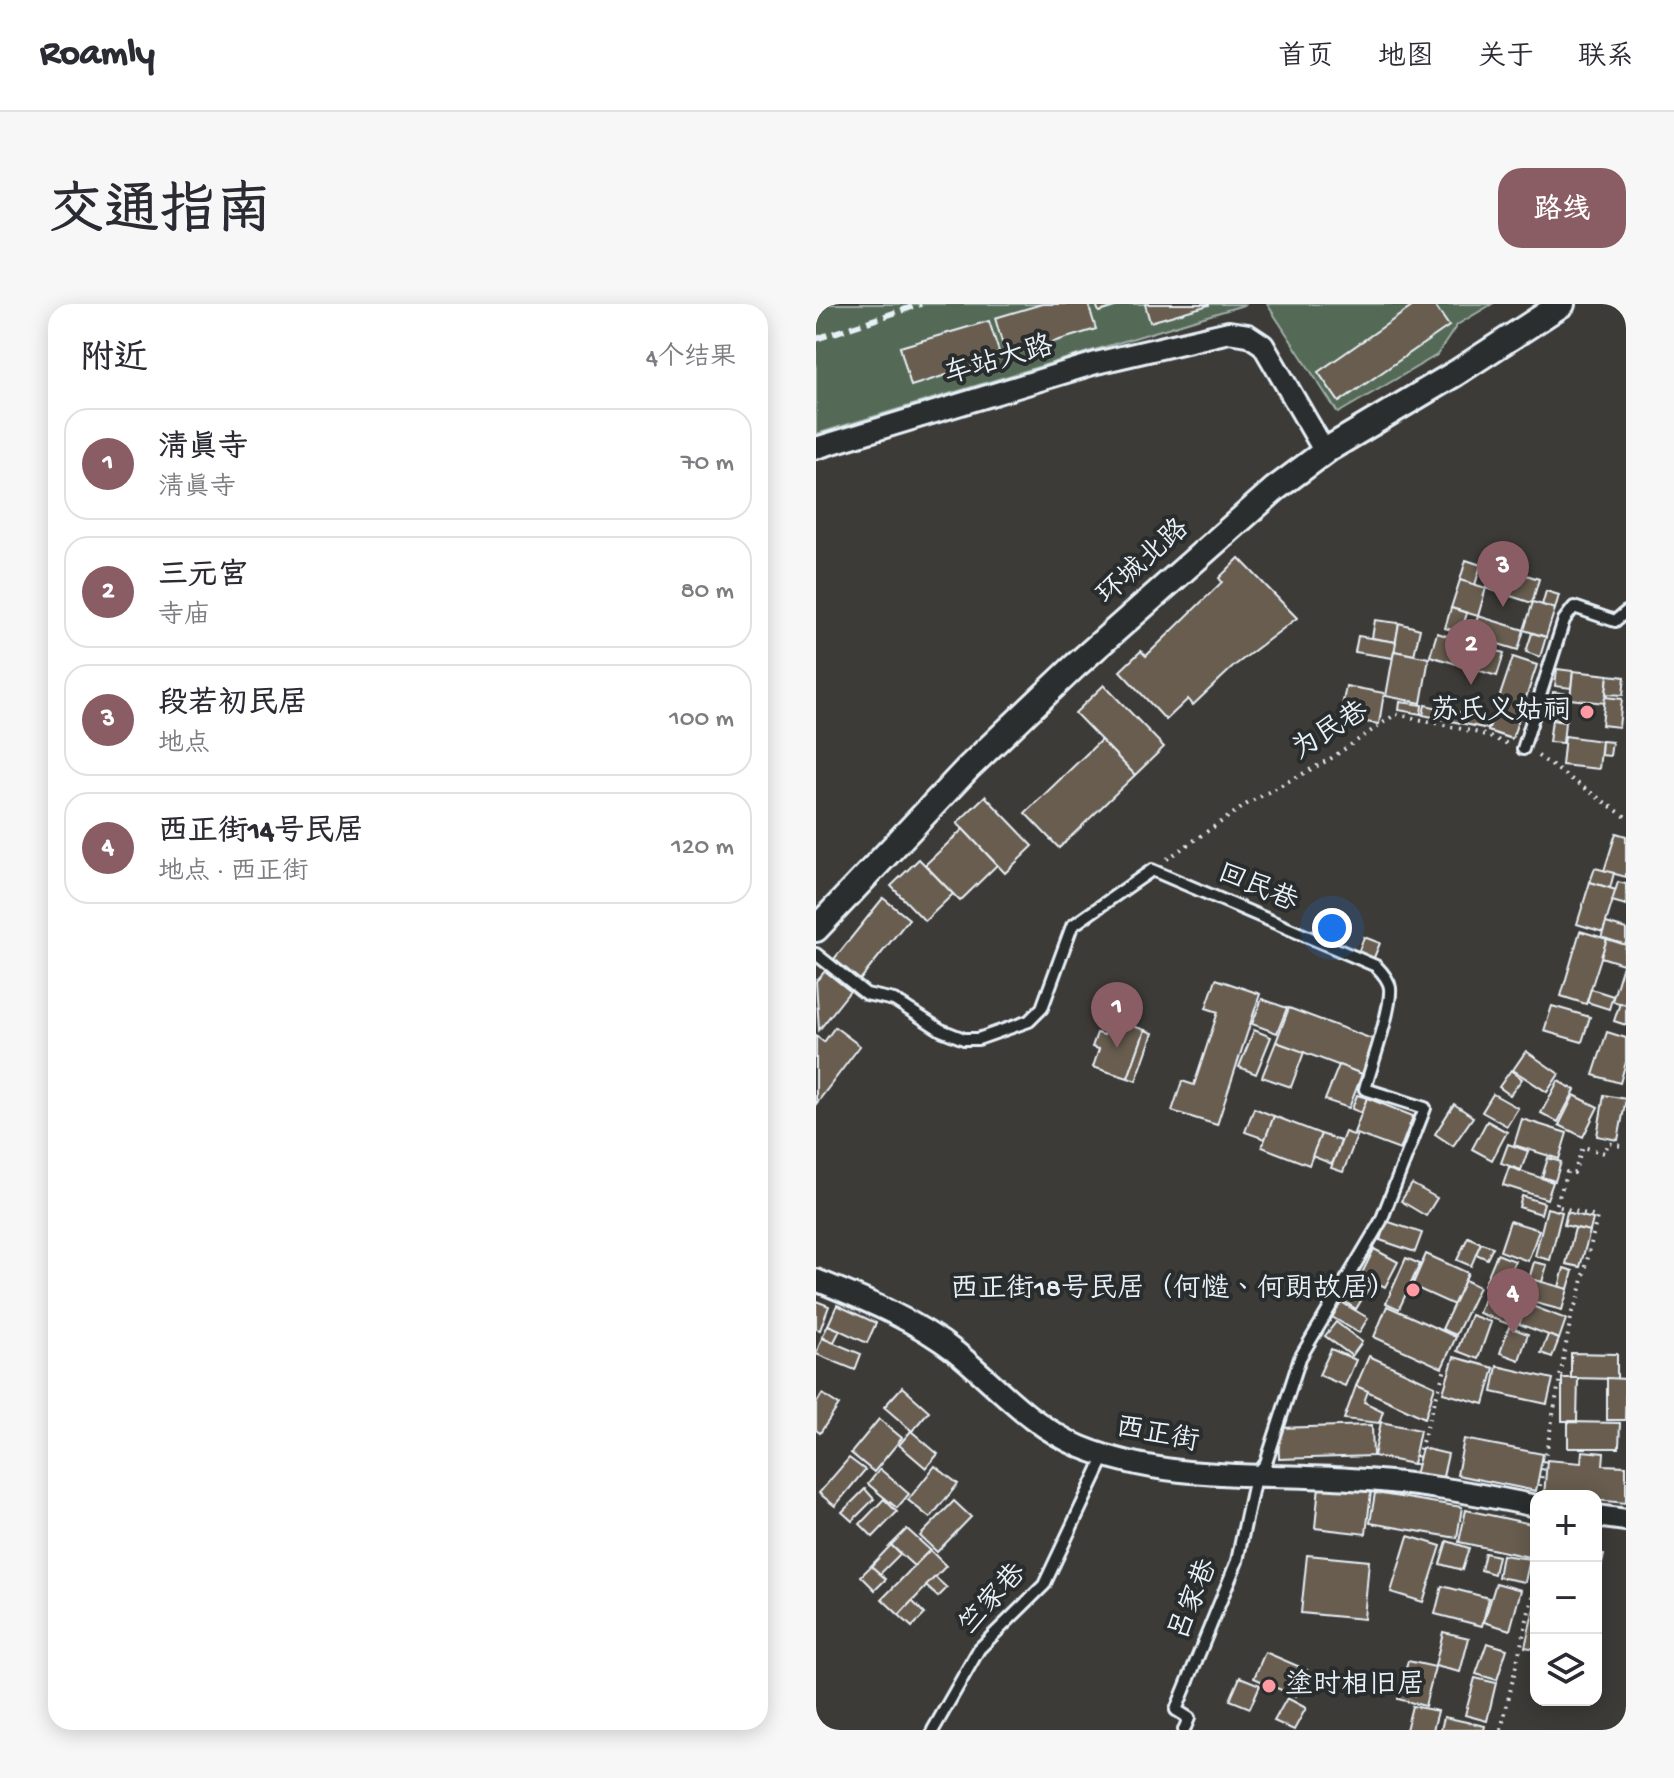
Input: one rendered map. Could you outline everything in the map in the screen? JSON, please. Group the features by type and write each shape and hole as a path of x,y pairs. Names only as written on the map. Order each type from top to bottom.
{"street":[{"name":"环城北路","path":"816,929 968,768 1193,559 1325,452 1562,304"},
{"name":"车站大路","path":"816,448 1096,363 1190,338 1229,332 1248,335 1263,345 1325,452"},
{"name":"西正街","path":"816,1280 886,1309 932,1335 1040,1426 1105,1456 1166,1470 1411,1483 1530,1505"},
{"path":"1602,1517 1626,1520"}],"lane":[{"path":"1523,749 1564,620 1574,607 1615,621 1626,612"},
{"path":"816,954 866,994 894,1000 941,1030 964,1039 978,1039 1029,1021 1042,1008 1072,926 1152,870"},
{"name":"回民巷","path":"1152,870 1376,966 1390,988 1365,1089 1425,1108 1381,1221 1300,1358 1266,1463 1255,1477"},
{"name":"竺家巷","path":"933,1730 979,1649 1044,1585 1105,1456"},
{"name":"吕家巷","path":"1184,1730 1189,1718 1176,1710 1237,1561 1255,1477"}],"path":[{"name":"为民巷","path":"1152,870 1250,802 1330,759 1396,714 1479,733 1540,756 1626,817"},
{"path":"1539,1490 1572,1312 1579,1297 1597,1217 1556,1206 1567,1172 1574,1173 1583,1147 1605,1153 1608,1143 1626,1147"},
{"path":"1411,1483 1445,1369"},
{"path":"1501,1730 1530,1607"}],"green space":[{"path":"816,304 1247,304 816,434"},
{"path":"1267,304 1492,304 1457,325 1437,355 1338,413"}],"building":[{"path":"1042,304 1088,304 1096,329 1006,356 995,318"},
{"path":"1096,304 1124,304 1099,312"},
{"path":"1145,304 1209,304 1209,305 1150,322"},
{"path":"1416,304 1434,304 1449,326 1339,402 1318,372"},
{"path":"989,321 1001,358 911,386 900,347"},
{"path":"1239,558 1297,618 1234,666 1193,705 1188,699 1166,720 1120,671 1141,651 1146,656 1222,582 1219,578"},
{"path":"1466,560 1481,565 1475,585 1460,580"},
{"path":"1494,565 1539,579 1532,603 1486,588"},
{"path":"1460,580 1486,588 1478,616 1451,608"},
{"path":"1546,591 1559,595 1555,609 1542,605"},
{"path":"1533,602 1555,609 1546,637 1524,630"},
{"path":"1451,608 1467,613 1461,633 1445,628"},
{"path":"1478,616 1524,630 1518,650 1472,636"},
{"path":"1375,620 1399,623 1396,642 1372,638"},
{"path":"1399,623 1420,629 1414,655 1394,651"},
{"path":"1437,633 1504,653 1497,676 1430,656"},
{"path":"1532,633 1546,637 1540,657 1526,652"},
{"path":"1358,636 1396,642 1393,658 1355,652"},
{"path":"1394,651 1429,658 1421,703 1386,696"},
{"path":"1513,657 1537,665 1512,739 1488,731"},
{"path":"1557,669 1573,671 1571,688 1555,686"},
{"path":"1573,671 1608,675 1605,703 1570,699"},
{"path":"1608,675 1625,677 1623,695 1606,694"},
{"path":"1104,685 1164,747 1135,775 1075,713"},
{"path":"1346,686 1384,693 1379,724 1340,718"},
{"path":"1553,692 1570,694 1567,720 1550,718"},
{"path":"1605,697 1622,699 1619,727 1602,725"},
{"path":"1400,702 1422,705 1421,714 1399,710"},
{"path":"1425,705 1490,719 1488,729 1423,715"},
{"path":"1552,720 1565,722 1563,743 1549,742"},
{"path":"1565,736 1602,741 1599,769 1562,765"},
{"path":"1101,740 1135,775 1059,848 1025,813"},
{"path":"1602,741 1612,742 1610,756 1601,755"},
{"path":"985,796 1033,846 1005,873 957,823"},
{"path":"963,829 997,865 960,901 925,865"},
{"path":"1616,833 1626,836 1626,877 1604,871"},
{"path":"919,859 953,894 925,921 891,886"},
{"path":"1595,868 1614,873 1610,888 1590,882"},
{"path":"1590,882 1616,890 1603,932 1577,924"},
{"path":"1618,882 1626,884 1626,905 1612,901"},
{"path":"883,898 909,919 860,980 834,959"},
{"path":"1606,923 1626,929 1626,945 1601,938"},
{"path":"1580,931 1607,939 1586,1004 1561,996"},
{"path":"1364,937 1380,943 1373,960 1358,953"},
{"path":"1607,939 1626,945 1623,964 1601,957"},
{"path":"1626,956 1626,1005 1612,1001"},
{"path":"834,959 860,980 850,991 825,971"},
{"path":"825,971 850,991 819,1030 816,981"},
{"path":"1216,979 1260,994 1217,1125 1172,1111 1182,1081 1194,1085 1218,1012 1206,1008"},
{"path":"1591,989 1613,996 1609,1009 1587,1002"},
{"path":"1262,999 1287,1008 1277,1033 1252,1024"},
{"path":"1620,1003 1626,1005 1626,1025 1614,1021"},
{"path":"1552,1006 1590,1017 1582,1042 1544,1031"},
{"path":"1289,1008 1375,1040 1362,1074 1276,1042"},
{"path":"1110,1018 1145,1030 1128,1078 1093,1067 1099,1049 1092,1047 1097,1033 1104,1035"},
{"path":"835,1027 860,1046 816,1104 816,1036 824,1042"},
{"path":"1145,1030 1153,1033 1136,1081 1128,1078"},
{"path":"1254,1030 1271,1037 1256,1074 1239,1067"},
{"path":"1607,1032 1626,1038 1626,1062 1620,1083 1593,1075"},
{"path":"1276,1042 1304,1052 1291,1087 1262,1077"},
{"path":"1526,1051 1559,1074 1547,1092 1513,1070"},
{"path":"1339,1065 1362,1074 1349,1108 1325,1100"},
{"path":"1511,1070 1522,1079 1510,1095 1499,1087"},
{"path":"1558,1081 1575,1090 1558,1122 1541,1113"},
{"path":"1493,1094 1518,1108 1507,1126 1482,1112"},
{"path":"1357,1095 1367,1098 1362,1113 1352,1109"},
{"path":"1574,1095 1598,1107 1583,1137 1559,1125"},
{"path":"1604,1095 1626,1099 1618,1140 1597,1136"},
{"path":"1367,1098 1413,1116 1400,1150 1354,1133"},
{"path":"1454,1104 1473,1117 1453,1146 1435,1134"},
{"path":"1254,1108 1274,1116 1265,1139 1245,1132"},
{"path":"1274,1116 1321,1134 1309,1165 1262,1147"},
{"path":"1522,1119 1567,1133 1559,1159 1514,1145"},
{"path":"1487,1121 1507,1132 1492,1160 1472,1149"},
{"path":"1345,1132 1357,1136 1343,1172 1331,1168"},
{"path":"1321,1134 1341,1141 1332,1164 1312,1156"},
{"path":"1508,1144 1528,1151 1521,1170 1501,1163"},
{"path":"1548,1158 1561,1162 1555,1181 1542,1177"},
{"path":"1509,1167 1553,1182 1547,1199 1503,1185"},
{"path":"1412,1184 1437,1198 1426,1216 1401,1201"},
{"path":"1522,1196 1544,1203 1541,1214 1519,1207"},
{"path":"1547,1208 1562,1212 1550,1260 1535,1256"},
{"path":"1567,1212 1593,1219 1590,1231 1564,1225"},
{"path":"1386,1221 1422,1233 1415,1252 1380,1240"},
{"path":"1510,1221 1539,1230 1528,1261 1500,1251"},
{"path":"1575,1228 1590,1231 1580,1267 1566,1264"},
{"path":"1468,1237 1481,1243 1471,1266 1457,1260"},
{"path":"1481,1243 1493,1247 1487,1259 1476,1254"},
{"path":"1374,1249 1398,1262 1385,1287 1361,1275"},
{"path":"1426,1254 1468,1273 1454,1305 1412,1286"},
{"path":"1497,1254 1515,1261 1501,1293 1484,1285"},
{"path":"1406,1258 1420,1264 1399,1309 1386,1303"},
{"path":"1534,1262 1547,1265 1542,1282 1529,1279"},
{"path":"1564,1268 1573,1271 1568,1289 1559,1287"},
{"path":"1512,1274 1568,1289 1562,1310 1506,1295"},
{"path":"1357,1275 1371,1284 1356,1309 1342,1300"},
{"path":"1465,1280 1479,1287 1456,1335 1442,1329"},
{"path":"1487,1290 1525,1303 1516,1327 1479,1313"},
{"path":"816,1301 829,1306 820,1330 816,1329"},
{"path":"1341,1302 1368,1318 1359,1333 1332,1317"},
{"path":"1527,1304 1566,1319 1559,1339 1519,1324"},
{"path":"837,1305 876,1323 867,1343 828,1325"},
{"path":"1387,1306 1456,1337 1442,1368 1374,1337"},
{"path":"1471,1315 1491,1322 1478,1359 1457,1351"},
{"path":"1336,1322 1362,1342 1352,1356 1325,1336"},
{"path":"828,1325 840,1330 834,1342 822,1337"},
{"path":"1509,1327 1528,1334 1519,1360 1500,1353"},
{"path":"1548,1335 1559,1339 1552,1357 1541,1353"},
{"path":"822,1338 861,1354 855,1370 816,1354"},
{"path":"1331,1349 1356,1360 1345,1386 1319,1375"},
{"path":"1571,1353 1617,1354 1617,1379 1571,1378"},
{"path":"1369,1356 1435,1386 1425,1418 1356,1386"},
{"path":"1454,1357 1494,1368 1484,1404 1443,1393"},
{"path":"1497,1366 1553,1379 1547,1404 1492,1392"},
{"path":"1562,1378 1578,1378 1577,1421 1562,1421"},
{"path":"1607,1378 1626,1379 1625,1420 1607,1420"},
{"path":"1356,1386 1368,1391 1364,1402 1383,1411 1379,1423 1344,1419"},
{"path":"902,1387 929,1411 912,1431 884,1407"},
{"path":"822,1394 839,1405 820,1433 816,1430 816,1404"},
{"path":"879,1419 902,1438 874,1472 851,1453"},
{"path":"1381,1422 1420,1430 1413,1464 1374,1456"},
{"path":"1568,1422 1620,1423 1619,1448 1568,1448"},
{"path":"1372,1425 1373,1456 1279,1459 1278,1428"},
{"path":"911,1431 938,1454 926,1468 899,1445"},
{"path":"1464,1439 1543,1454 1536,1490 1457,1475"},
{"path":"1422,1448 1448,1454 1442,1481 1415,1475"},
{"path":"1582,1451 1604,1453 1603,1465 1626,1466 1626,1503 1602,1501 1602,1490 1544,1490 1547,1460 1581,1463"},
{"path":"849,1458 865,1470 835,1506 819,1493"},
{"path":"935,1466 958,1484 930,1518 908,1500"},
{"path":"880,1469 909,1494 897,1508 868,1484"},
{"path":"1319,1486 1371,1492 1366,1534 1315,1528"},
{"path":"865,1489 874,1499 852,1521 842,1512"},
{"path":"1375,1493 1462,1507 1457,1538 1370,1523"},
{"path":"884,1499 897,1512 873,1537 860,1524"},
{"path":"954,1501 971,1517 937,1552 920,1536"},
{"path":"1466,1510 1530,1524 1529,1557 1459,1542"},
{"path":"907,1529 930,1550 914,1566 891,1545"},
{"path":"1408,1536 1441,1546 1423,1602 1391,1592"},
{"path":"1447,1541 1469,1548 1462,1570 1440,1564"},
{"path":"891,1545 900,1554 880,1574 871,1566"},
{"path":"930,1550 946,1566 899,1615 882,1599"},
{"path":"1485,1553 1498,1556 1494,1574 1481,1570"},
{"path":"1307,1555 1369,1561 1364,1619 1301,1613"},
{"path":"1502,1555 1530,1559 1525,1582 1498,1577"},
{"path":"871,1566 886,1579 875,1590 861,1576"},
{"path":"935,1577 947,1588 938,1597 926,1586"},
{"path":"1496,1583 1521,1590 1510,1630 1484,1622"},
{"path":"1442,1586 1489,1598 1482,1626 1435,1614"},
{"path":"912,1601 925,1614 912,1627 899,1615"},
{"path":"1530,1625 1530,1648 1525,1647"},
{"path":"1443,1632 1469,1638 1460,1672 1435,1666"},
{"path":"1487,1643 1507,1649 1497,1680 1476,1674"},
{"path":"1265,1652 1307,1670 1295,1696 1254,1678"},
{"path":"1408,1661 1435,1667 1425,1706 1398,1699"},
{"path":"1240,1677 1260,1685 1250,1708 1230,1700"},
{"path":"1475,1678 1496,1683 1487,1721 1465,1715"},
{"path":"1287,1698 1306,1708 1294,1730 1274,1721"},
{"path":"1412,1706 1438,1711 1433,1730 1406,1730"},
{"path":"1444,1717 1485,1726 1484,1730 1441,1730"}],"railway":[{"path":"816,339 921,304"}],"place":[{"name":"段若初民居","path":"1503,607"},
{"name":"三元宫","path":"1471,685"},
{"name":"苏氏义姑祠","path":"1587,712"},
{"name":"清真寺","path":"1117,1048"},
{"name":"西正街18号民居（何慥、何朗故居）","path":"1413,1290"},
{"name":"西正街14号民居","path":"1513,1334"},
{"name":"塗时相旧居","path":"1269,1686"}]}
